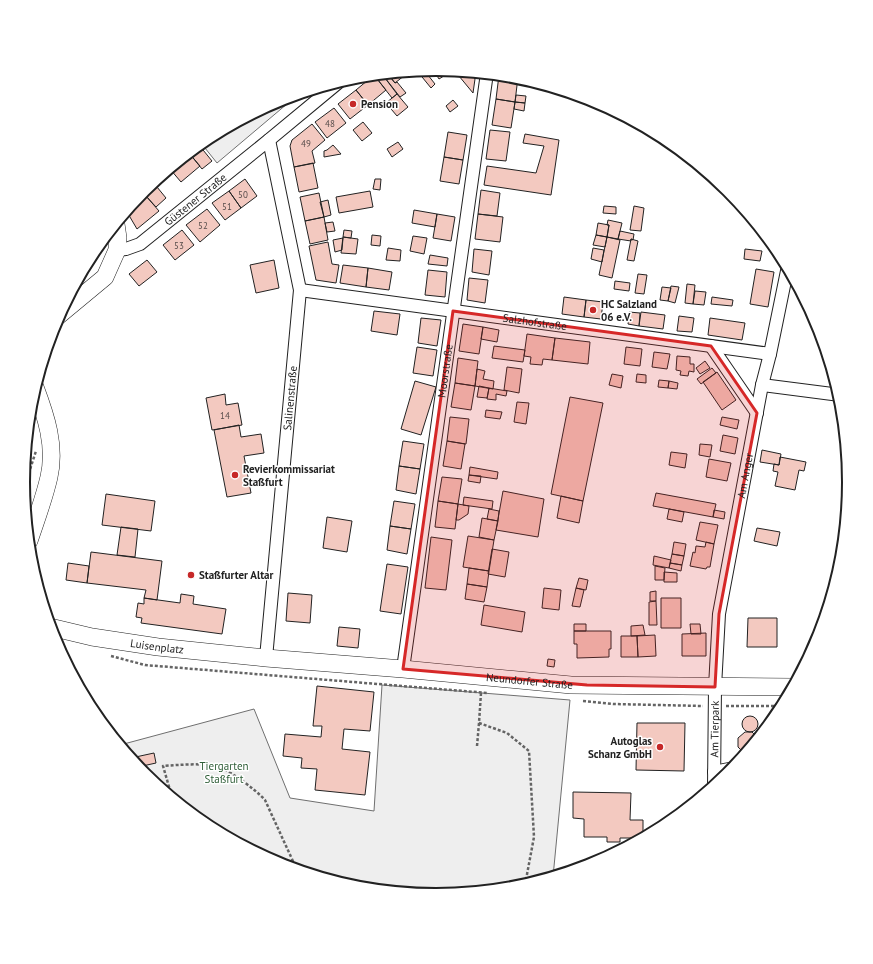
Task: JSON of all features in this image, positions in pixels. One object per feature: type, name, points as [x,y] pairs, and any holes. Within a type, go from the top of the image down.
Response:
[{"type":"main road","points":[[70,306],[106,277],[117,250],[117,231]]},
{"type":"main road","points":[[33,530],[49,476],[51,462],[51,441],[45,412],[39,398]]},
{"type":"main road","name":"Luisenplatz","points":[[58,629],[92,637],[158,647],[266,658]]},
{"type":"main road","name":"Neundorfer Straße","points":[[266,658],[571,685],[788,687]]},
{"type":"street","name":"Moorstraße","points":[[403,669],[486,79]]},
{"type":"street","name":"Güstener Straße","points":[[117,250],[126,249],[140,244],[329,90]]},
{"type":"street","name":"Salinenstraße","points":[[266,658],[300,290],[269,140]]},
{"type":"street","name":"Am Anger","points":[[715,687],[719,614],[762,385],[786,275]]},
{"type":"street","name":"Salzhofstraße","points":[[300,290],[770,354]]},
{"type":"street","points":[[711,346],[757,413]]},
{"type":"street","points":[[762,385],[833,394]]},
{"type":"street","name":"Am Tierpark","points":[[714,779],[715,687]]},
{"type":"street","name":"Am Tierpark","points":[[714,772],[723,770]]},
{"type":"path","points":[[31,467],[36,450]]},
{"type":"path","points":[[477,746],[481,693]]},
{"type":"path","points":[[479,723],[507,733],[529,751],[534,837],[526,879]]},
{"type":"path","points":[[170,789],[163,766],[196,764],[221,768],[256,791],[265,800],[294,863]]},
{"type":"highlighted area","points":[[453,311],[711,346],[757,413],[719,614],[715,687],[587,685],[403,669]]},
{"type":"green space","points":[[287,104],[217,163],[205,148],[233,130],[257,117]]},
{"type":"green space","name":"Tiergarten Staßfurt","points":[[382,685],[570,700],[554,871],[516,881],[463,888],[410,888],[357,881],[331,875],[281,858],[233,834],[189,804],[168,788],[126,743],[254,709],[290,798],[374,811]]},
{"type":"building","points":[[421,76],[429,76],[435,84],[431,88]]},
{"type":"building","points":[[437,76],[444,76],[439,79]]},
{"type":"building","points":[[459,76],[473,77],[475,79],[473,93]]},
{"type":"building","points":[[403,77],[395,83],[391,78]]},
{"type":"building","points":[[391,78],[395,83],[397,82],[406,93],[400,97],[386,79]]},
{"type":"building","points":[[386,79],[397,94],[392,98],[378,80]]},
{"type":"building","points":[[378,80],[386,90],[368,105],[356,90],[366,82]]},
{"type":"building","points":[[498,80],[517,83],[515,102],[496,99]]},
{"type":"building","name":"Pension","points":[[356,90],[368,105],[350,119],[338,104]]},
{"type":"building","points":[[397,94],[408,107],[397,116],[386,103]]},
{"type":"building","points":[[516,95],[526,96],[525,103],[515,102]]},
{"type":"building","points":[[496,99],[515,102],[511,128],[492,125]]},
{"type":"building","points":[[453,100],[458,106],[450,112],[446,106]]},
{"type":"building","points":[[515,102],[525,103],[524,111],[514,109]]},
{"type":"building","points":[[334,108],[346,123],[327,138],[315,122]]},
{"type":"building","points":[[363,122],[372,133],[362,141],[353,130]]},
{"type":"building","points":[[312,124],[325,140],[312,151],[315,163],[294,167],[290,146],[292,140]]},
{"type":"building","points":[[490,130],[510,132],[506,161],[486,159]]},
{"type":"building","points":[[448,132],[467,135],[463,160],[444,157]]},
{"type":"building","points":[[525,134],[559,140],[551,195],[484,185],[487,166],[536,173],[544,146],[523,143]]},
{"type":"building","points":[[398,142],[403,149],[392,157],[387,149]]},
{"type":"building","points":[[333,145],[341,154],[324,157],[324,151]]},
{"type":"building","points":[[203,150],[212,161],[202,169],[193,157]]},
{"type":"building","points":[[193,157],[200,166],[181,182],[173,172]]},
{"type":"building","points":[[444,157],[463,160],[459,184],[440,181]]},
{"type":"building","points":[[313,163],[318,188],[299,192],[294,167]]},
{"type":"building","points":[[245,179],[257,196],[241,208],[229,191]]},
{"type":"building","points":[[375,179],[381,179],[380,190],[373,189]]},
{"type":"building","points":[[157,187],[166,198],[156,207],[147,197]]},
{"type":"building","points":[[481,190],[500,193],[497,216],[478,214]]},
{"type":"building","points":[[229,191],[241,208],[225,220],[212,203]]},
{"type":"building","points":[[370,191],[373,207],[339,213],[336,197]]},
{"type":"building","points":[[319,193],[324,217],[305,221],[300,197]]},
{"type":"building","points":[[147,197],[159,211],[137,229],[129,216]]},
{"type":"building","points":[[328,200],[331,215],[324,217],[320,202]]},
{"type":"building","points":[[604,206],[616,207],[616,214],[603,213]]},
{"type":"building","points":[[634,206],[644,208],[641,231],[630,230]]},
{"type":"building","points":[[207,209],[220,225],[200,242],[186,225]]},
{"type":"building","points":[[414,210],[437,214],[435,227],[412,223]]},
{"type":"building","points":[[437,214],[455,217],[451,241],[433,238]]},
{"type":"building","points":[[478,214],[503,217],[500,242],[475,239]]},
{"type":"building","points":[[324,217],[328,240],[310,244],[305,221]]},
{"type":"building","points":[[608,220],[622,223],[618,239],[607,237],[609,225],[607,225]]},
{"type":"building","points":[[333,222],[335,231],[327,232],[325,223]]},
{"type":"building","points":[[598,223],[609,225],[607,237],[596,235]]},
{"type":"building","points":[[182,230],[194,245],[175,260],[163,245]]},
{"type":"building","points":[[344,230],[352,231],[351,238],[343,237]]},
{"type":"building","points":[[620,231],[634,234],[633,240],[618,239]]},
{"type":"building","points":[[372,235],[381,236],[380,246],[371,245]]},
{"type":"building","points":[[596,235],[607,237],[605,247],[593,245]]},
{"type":"building","points":[[413,236],[427,238],[424,254],[410,251]]},
{"type":"building","points":[[343,237],[358,239],[356,254],[341,253]]},
{"type":"building","points":[[607,237],[620,240],[612,278],[599,275]]},
{"type":"building","points":[[343,238],[342,250],[335,252],[333,240]]},
{"type":"building","points":[[631,239],[638,241],[634,261],[627,260]]},
{"type":"building","points":[[328,242],[332,264],[339,265],[336,283],[316,280],[309,246]]},
{"type":"building","points":[[388,248],[401,250],[400,261],[386,260]]},
{"type":"building","points":[[593,248],[604,250],[602,262],[591,259]]},
{"type":"building","points":[[474,249],[492,251],[489,275],[472,272]]},
{"type":"building","points":[[745,249],[762,251],[760,261],[744,259]]},
{"type":"building","points":[[430,255],[448,258],[447,266],[428,264]]},
{"type":"building","points":[[147,260],[157,272],[139,286],[129,274]]},
{"type":"building","points":[[274,260],[279,288],[256,293],[250,265]]},
{"type":"building","points":[[343,265],[368,268],[366,287],[340,283]]},
{"type":"building","points":[[368,268],[392,272],[389,290],[366,287]]},
{"type":"building","points":[[756,269],[774,272],[768,307],[750,304]]},
{"type":"building","points":[[428,270],[447,272],[445,297],[425,295]]},
{"type":"building","points":[[638,274],[647,275],[644,294],[635,293]]},
{"type":"building","points":[[469,278],[488,280],[485,303],[467,300]]},
{"type":"building","points":[[615,281],[630,283],[629,291],[614,289]]},
{"type":"building","points":[[687,284],[695,285],[693,304],[685,303]]},
{"type":"building","points":[[671,286],[679,287],[675,303],[668,301]]},
{"type":"building","points":[[662,287],[671,288],[668,301],[660,300]]},
{"type":"building","points":[[695,291],[706,292],[704,305],[693,304]]},
{"type":"building","points":[[564,297],[586,300],[584,317],[562,314]]},
{"type":"building","points":[[712,297],[733,300],[732,306],[711,304]]},
{"type":"building","points":[[586,300],[603,302],[601,319],[584,317]]},
{"type":"building","points":[[374,311],[400,314],[397,335],[371,331]]},
{"type":"building","points":[[629,312],[640,313],[639,326],[628,324]]},
{"type":"building","points":[[641,312],[665,315],[663,329],[639,326]]},
{"type":"building","points":[[679,316],[694,318],[692,332],[677,331]]},
{"type":"building","points":[[421,318],[441,320],[437,346],[418,343]]},
{"type":"building","points":[[710,318],[745,323],[742,340],[708,335]]},
{"type":"building","points":[[463,324],[483,327],[479,354],[459,351]]},
{"type":"building","points":[[483,327],[499,330],[497,342],[481,339]]},
{"type":"building","points":[[527,334],[555,338],[552,360],[543,359],[542,365],[530,364],[531,357],[524,356]]},
{"type":"building","points":[[555,338],[590,342],[588,364],[552,360]]},
{"type":"building","points":[[494,346],[525,350],[523,362],[492,358]]},
{"type":"building","points":[[417,347],[437,350],[433,376],[413,373]]},
{"type":"building","points":[[626,347],[642,349],[640,366],[624,364]]},
{"type":"building","points":[[654,352],[670,354],[667,369],[652,367]]},
{"type":"building","points":[[677,356],[690,357],[690,364],[694,364],[694,372],[689,371],[688,376],[680,375],[681,371],[676,370]]},
{"type":"building","points":[[458,358],[478,361],[475,386],[455,383]]},
{"type":"building","points":[[705,361],[710,368],[700,374],[696,368]]},
{"type":"building","points":[[507,367],[522,369],[519,393],[504,390]]},
{"type":"building","points":[[712,368],[716,373],[701,384],[697,379]]},
{"type":"building","points":[[477,369],[485,371],[483,379],[494,381],[493,389],[475,386]]},
{"type":"building","points":[[717,372],[736,400],[722,410],[703,382]]},
{"type":"building","points":[[612,374],[623,376],[621,388],[609,385]]},
{"type":"building","points":[[637,374],[646,375],[646,383],[636,382]]},
{"type":"building","points":[[659,380],[669,381],[668,388],[658,387]]},
{"type":"building","points":[[415,381],[436,387],[421,435],[401,429]]},
{"type":"building","points":[[669,381],[678,383],[677,389],[668,388]]},
{"type":"building","points":[[455,383],[475,386],[471,410],[451,407]]},
{"type":"building","points":[[479,386],[489,388],[487,398],[477,397]]},
{"type":"building","points":[[489,388],[507,391],[506,396],[496,394],[496,400],[487,399]]},
{"type":"building","points":[[225,394],[226,405],[238,403],[242,425],[212,430],[206,398]]},
{"type":"building","points":[[570,397],[603,403],[583,501],[551,494]]},
{"type":"building","points":[[517,402],[529,403],[526,424],[514,422]]},
{"type":"building","points":[[486,410],[502,412],[500,419],[485,417]]},
{"type":"building","points":[[450,417],[469,419],[466,444],[447,441]]},
{"type":"building","points":[[722,417],[739,420],[737,429],[720,425]]},
{"type":"building","name":"Revierkommissariat Staßfurt","points":[[239,425],[241,437],[261,434],[264,453],[244,456],[251,493],[227,497],[214,430]]},
{"type":"building","points":[[723,435],[738,438],[735,454],[720,451]]},
{"type":"building","points":[[403,441],[424,444],[420,469],[399,466]]},
{"type":"building","points":[[447,441],[465,444],[461,469],[443,466]]},
{"type":"building","points":[[700,444],[712,445],[710,457],[699,455]]},
{"type":"building","points":[[762,450],[781,454],[779,465],[760,462]]},
{"type":"building","points":[[671,452],[687,454],[685,468],[669,465]]},
{"type":"building","points":[[780,457],[806,462],[804,471],[799,470],[795,490],[775,486],[778,472],[773,471],[774,464],[779,465]]},
{"type":"building","points":[[709,459],[731,463],[727,481],[706,477]]},
{"type":"building","points":[[399,466],[420,469],[416,494],[396,490]]},
{"type":"building","points":[[470,467],[498,472],[497,479],[469,475]]},
{"type":"building","points":[[469,475],[481,476],[480,483],[468,481]]},
{"type":"building","points":[[442,477],[462,479],[458,504],[438,501]]},
{"type":"building","points":[[503,491],[544,499],[538,537],[496,530]]},
{"type":"building","points":[[656,493],[716,504],[713,517],[653,506]]},
{"type":"building","points":[[106,494],[155,501],[151,531],[102,525]]},
{"type":"building","points":[[561,496],[583,501],[579,523],[557,518]]},
{"type":"building","points":[[464,497],[493,501],[492,509],[463,505]]},
{"type":"building","points":[[394,501],[415,504],[411,529],[390,526]]},
{"type":"building","points":[[438,501],[458,504],[455,529],[435,527]]},
{"type":"building","points":[[458,504],[469,506],[468,514],[459,520],[456,520]]},
{"type":"building","points":[[489,509],[499,511],[498,521],[487,519]]},
{"type":"building","points":[[669,509],[684,512],[682,522],[667,519]]},
{"type":"building","points":[[714,510],[725,512],[724,519],[713,517]]},
{"type":"building","points":[[327,517],[352,521],[347,552],[323,548]]},
{"type":"building","points":[[482,518],[498,521],[494,540],[479,537]]},
{"type":"building","points":[[700,522],[718,525],[714,544],[696,540]]},
{"type":"building","points":[[390,526],[411,529],[407,554],[387,550]]},
{"type":"building","points":[[121,527],[138,529],[135,557],[117,555]]},
{"type":"building","points":[[757,528],[780,532],[777,546],[754,541]]},
{"type":"building","points":[[468,536],[494,540],[489,571],[463,567]]},
{"type":"building","points":[[431,537],[452,540],[446,590],[425,588]]},
{"type":"building","points":[[674,542],[686,544],[684,556],[672,554]]},
{"type":"building","points":[[706,542],[714,544],[710,567],[707,567],[706,569],[690,566],[696,546],[705,547]]},
{"type":"building","points":[[492,549],[509,552],[505,577],[488,574]]},
{"type":"building","points":[[91,552],[162,561],[157,600],[144,598],[146,590],[87,583]]},
{"type":"building","points":[[672,554],[684,556],[682,565],[670,563]]},
{"type":"building","points":[[654,556],[671,560],[669,568],[653,565]]},
{"type":"building","points":[[68,563],[89,566],[87,583],[66,580]]},
{"type":"building","points":[[670,563],[682,565],[681,571],[669,568]]},
{"type":"building","points":[[387,564],[408,567],[401,614],[380,611]]},
{"type":"building","points":[[655,566],[665,568],[664,580],[655,580]]},
{"type":"building","points":[[469,568],[489,571],[487,587],[467,584]]},
{"type":"building","points":[[664,572],[677,573],[677,582],[664,582]]},
{"type":"building","points":[[579,578],[588,580],[586,590],[576,588]]},
{"type":"building","points":[[467,584],[487,587],[484,602],[465,599]]},
{"type":"building","points":[[544,588],[561,590],[559,610],[542,608]]},
{"type":"building","points":[[576,588],[584,590],[580,607],[572,606]]},
{"type":"building","points":[[656,591],[656,601],[650,601],[650,592]]},
{"type":"building","points":[[288,593],[312,595],[310,623],[286,621]]},
{"type":"building","points":[[181,594],[194,596],[193,604],[226,609],[222,634],[141,623],[142,618],[136,617],[138,603],[144,604],[144,598],[180,603]]},
{"type":"building","points":[[661,598],[681,598],[681,628],[661,628]]},
{"type":"building","points":[[656,601],[657,625],[649,625],[649,602]]},
{"type":"building","points":[[484,605],[525,612],[522,632],[481,625]]},
{"type":"building","points":[[748,618],[777,618],[777,647],[747,647]]},
{"type":"building","points":[[574,624],[586,624],[586,631],[574,631]]},
{"type":"building","points":[[690,624],[700,624],[701,634],[691,634]]},
{"type":"building","points":[[643,625],[645,635],[631,636],[631,626]]},
{"type":"building","points":[[339,627],[360,629],[358,648],[337,646]]},
{"type":"building","points":[[574,631],[611,631],[611,649],[609,649],[609,657],[577,658],[577,644],[574,644]]},
{"type":"building","points":[[706,633],[706,656],[682,656],[682,634]]},
{"type":"building","points":[[655,635],[656,656],[638,657],[637,636]]},
{"type":"building","points":[[621,636],[637,636],[638,657],[621,657]]},
{"type":"building","points":[[548,659],[555,660],[554,667],[547,666]]},
{"type":"building","points":[[317,686],[374,692],[370,731],[344,729],[342,749],[370,752],[365,795],[315,790],[317,769],[301,768],[302,758],[283,756],[285,734],[321,737],[322,726],[313,726]]},
{"type":"building","points":[[747,716],[753,716],[758,721],[756,730],[753,732],[747,732],[742,727],[742,721]]},
{"type":"building","name":"Autoglas Schanz GmbH","points":[[637,723],[685,723],[684,771],[636,770]]},
{"type":"building","points":[[745,732],[752,732],[755,735],[742,751],[738,747],[738,738]]},
{"type":"building","points":[[154,753],[156,763],[146,765],[137,757]]},
{"type":"building","points":[[573,792],[631,793],[630,820],[643,820],[643,832],[633,838],[620,838],[620,842],[607,842],[607,837],[584,837],[584,819],[573,818]]},
{"type":"place","name":"Pension","points":[[353,104]]},
{"type":"place","name":"HC Salzland 06 e.V.","points":[[593,310]]},
{"type":"place","name":"Revierkommissariat Staßfurt","points":[[235,475]]},
{"type":"place","name":"Staßfurter Altar","points":[[191,575]]},
{"type":"place","name":"Autoglas Schanz GmbH","points":[[660,747]]}]
